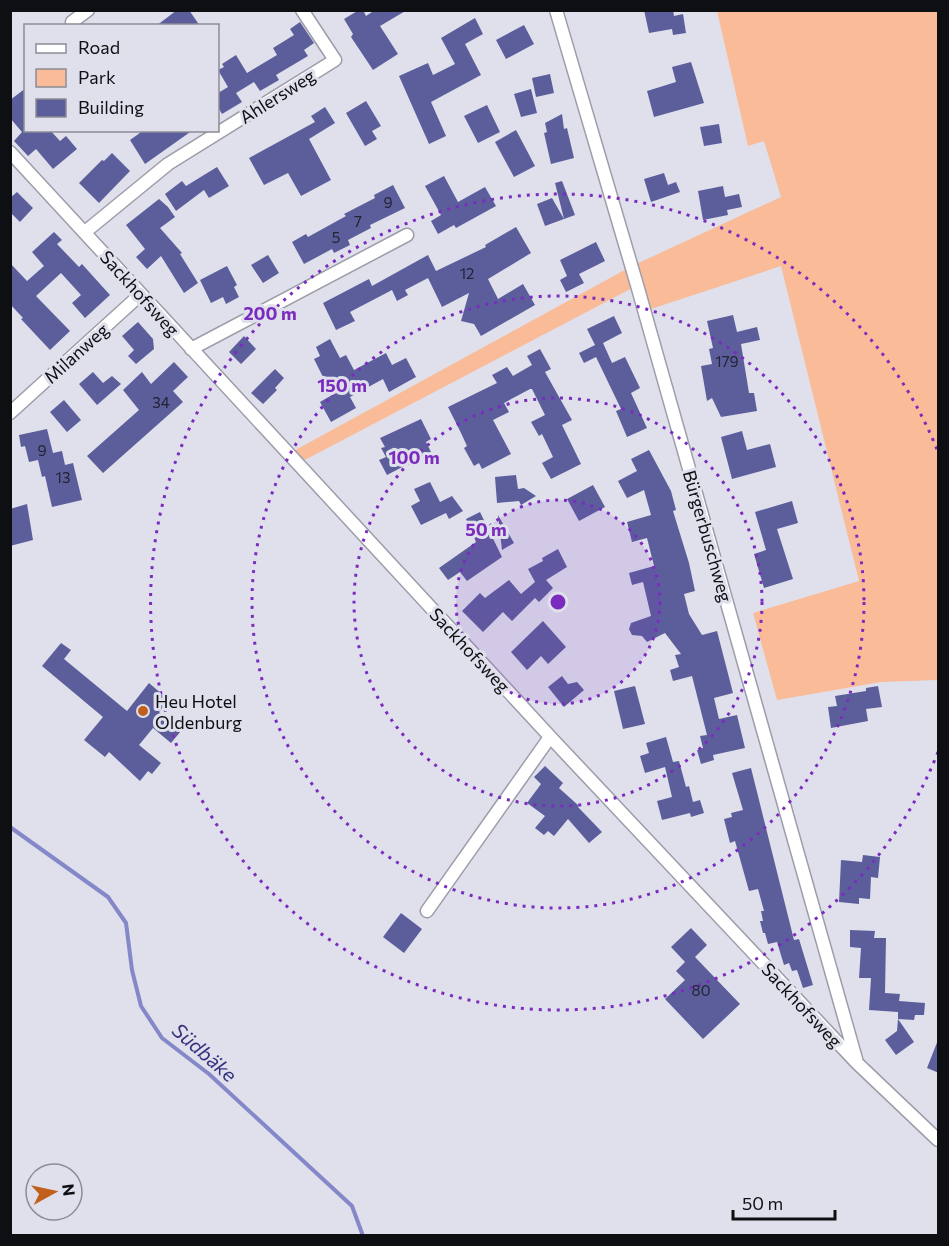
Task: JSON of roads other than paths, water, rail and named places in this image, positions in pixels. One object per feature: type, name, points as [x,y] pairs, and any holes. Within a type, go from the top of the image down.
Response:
[{"type":"street","points":[[72,22],[88,10]]},
{"type":"street","name":"Ahlersweg","points":[[85,232],[168,164],[334,60],[302,10]]},
{"type":"street","name":"Bürgerbuschweg","points":[[556,10],[640,294],[857,1063]]},
{"type":"street","name":"Sackhofsweg","points":[[10,152],[550,736],[857,1063],[939,1140]]},
{"type":"street","points":[[191,349],[407,235]]},
{"type":"street","name":"Milanweg","points":[[10,413],[141,294]]},
{"type":"street","points":[[427,911],[550,736]]},
{"type":"waterway","name":"Südbäke","points":[[10,827],[108,897],[126,923],[132,970],[141,1006],[162,1038],[209,1074],[352,1206],[363,1236]]},
{"type":"place","name":"Heu Hotel Oldenburg","points":[[143,711]]}]
